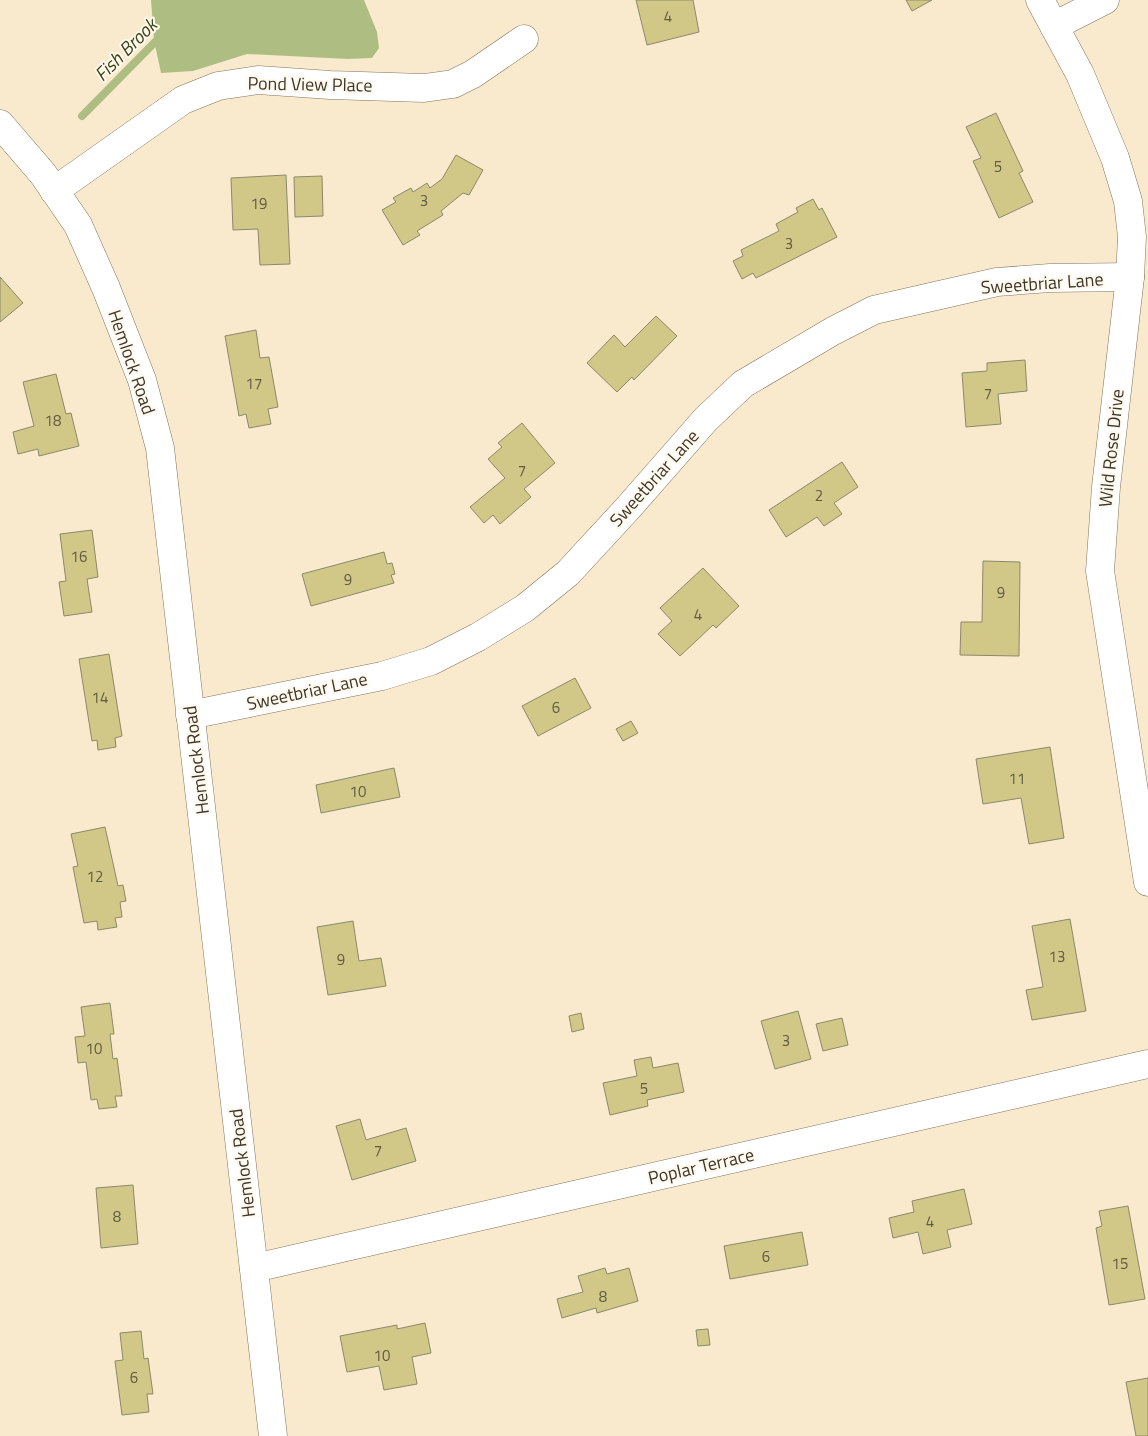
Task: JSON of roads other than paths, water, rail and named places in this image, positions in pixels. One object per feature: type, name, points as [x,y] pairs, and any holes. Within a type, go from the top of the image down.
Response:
[{"type":"street","name":"Wild Rose Drive","points":[[1040,0],[1080,74],[1114,158],[1128,200],[1132,237],[1130,277],[1106,487],[1100,571],[1148,882]]},
{"type":"street","points":[[1054,26],[1104,0]]},
{"type":"street","name":"Pond View Place","points":[[54,191],[183,100],[218,86],[258,80],[330,85],[424,88],[453,84],[473,74],[524,40]]},
{"type":"street","name":"Hemlock Road","points":[[0,124],[43,174],[78,225],[106,288],[145,390],[160,448],[273,1436]]},
{"type":"street","name":"Sweetbriar Lane","points":[[190,715],[382,676],[431,661],[478,636],[525,608],[568,573],[706,419],[743,384],[833,330],[874,310],[997,282],[1050,278],[1130,277]]},
{"type":"street","name":"Poplar Terrace","points":[[254,1268],[1148,1064]]},
{"type":"waterway","name":"Fish Brook","points":[[82,116],[161,36]]}]
